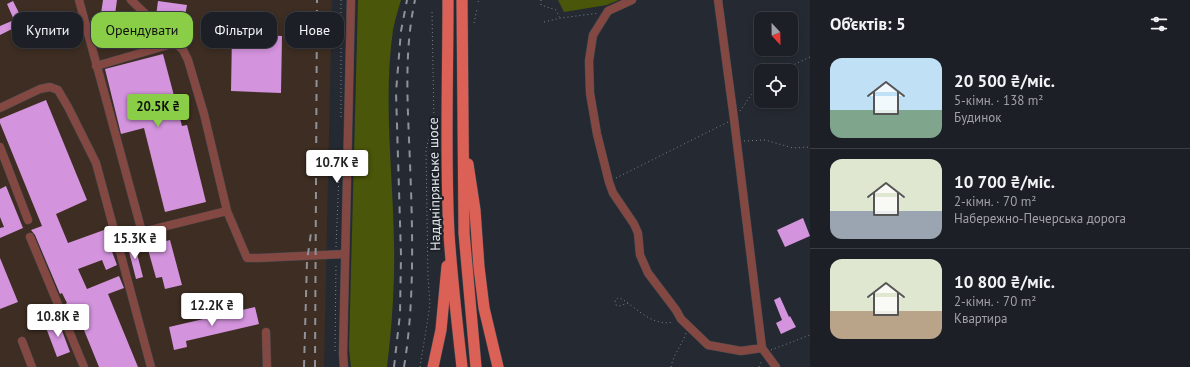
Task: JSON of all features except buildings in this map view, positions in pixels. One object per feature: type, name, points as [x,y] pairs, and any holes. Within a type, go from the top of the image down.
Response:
[{"type":"main road","name":"Наддніпрянське шосе","points":[[448,0],[449,233],[462,367]]},
{"type":"main road","name":"Наддніпрянське шосе","points":[[462,0],[464,233],[476,367]]},
{"type":"main road","points":[[463,140],[471,178],[484,308],[498,367]]},
{"type":"main road","points":[[434,365],[441,330],[449,233]]},
{"type":"street","points":[[79,0],[142,232],[227,211]]},
{"type":"street","points":[[130,0],[143,12]]},
{"type":"street","points":[[344,367],[340,254],[350,0]]},
{"type":"street","points":[[632,0],[608,12],[593,35],[589,61],[590,93],[597,134],[613,193],[634,224],[638,233],[640,255],[648,273],[688,327],[708,345],[741,351],[763,350]]},
{"type":"street","points":[[718,0],[763,350],[776,367]]},
{"type":"street","points":[[96,66],[158,48]]},
{"type":"street","points":[[181,48],[188,60],[204,114],[227,211],[248,258],[340,254]]},
{"type":"street","points":[[0,108],[40,89],[50,87],[58,90],[68,107],[96,163],[151,367]]},
{"type":"street","points":[[0,147],[28,220]]},
{"type":"street","points":[[30,237],[84,367]]},
{"type":"street","points":[[266,332],[267,367]]},
{"type":"street","points":[[22,341],[32,367]]},
{"type":"path","points":[[340,122],[342,0]]},
{"type":"path","points":[[541,0],[541,4],[556,10],[560,18]]},
{"type":"path","points":[[474,22],[477,9]]},
{"type":"path","points":[[420,367],[430,305],[428,277],[426,151],[427,144],[433,132],[434,124],[432,10]]},
{"type":"path","points":[[544,22],[560,18],[608,12]]},
{"type":"path","points":[[795,64],[810,57]]},
{"type":"path","points":[[609,182],[734,119],[754,92]]},
{"type":"path","points":[[737,140],[765,140],[794,148],[810,147]]},
{"type":"path","points":[[335,350],[340,254],[340,169]]},
{"type":"path","points":[[628,303],[619,306],[616,305],[615,300],[618,298],[623,299],[653,320],[668,323],[681,319]]},
{"type":"path","points":[[670,367],[684,340],[688,327]]},
{"type":"path","points":[[763,350],[810,335]]},
{"type":"shaded area","points":[[0,0],[332,0],[332,12],[285,12],[285,48],[331,48],[324,367],[0,367]]},
{"type":"green space","points":[[358,0],[401,0],[393,30],[390,56],[389,136],[394,273],[393,305],[387,367],[351,367],[349,349]]},
{"type":"green space","points":[[558,0],[619,0],[607,5],[564,12]]},
{"type":"railway","points":[[315,367],[317,0]]},
{"type":"railway","points":[[394,367],[400,314],[401,255],[396,92],[401,31],[407,0]]},
{"type":"railway","points":[[404,367],[408,340],[412,282],[408,52],[415,0]]},
{"type":"railway","points":[[304,367],[307,261],[311,233]]}]
